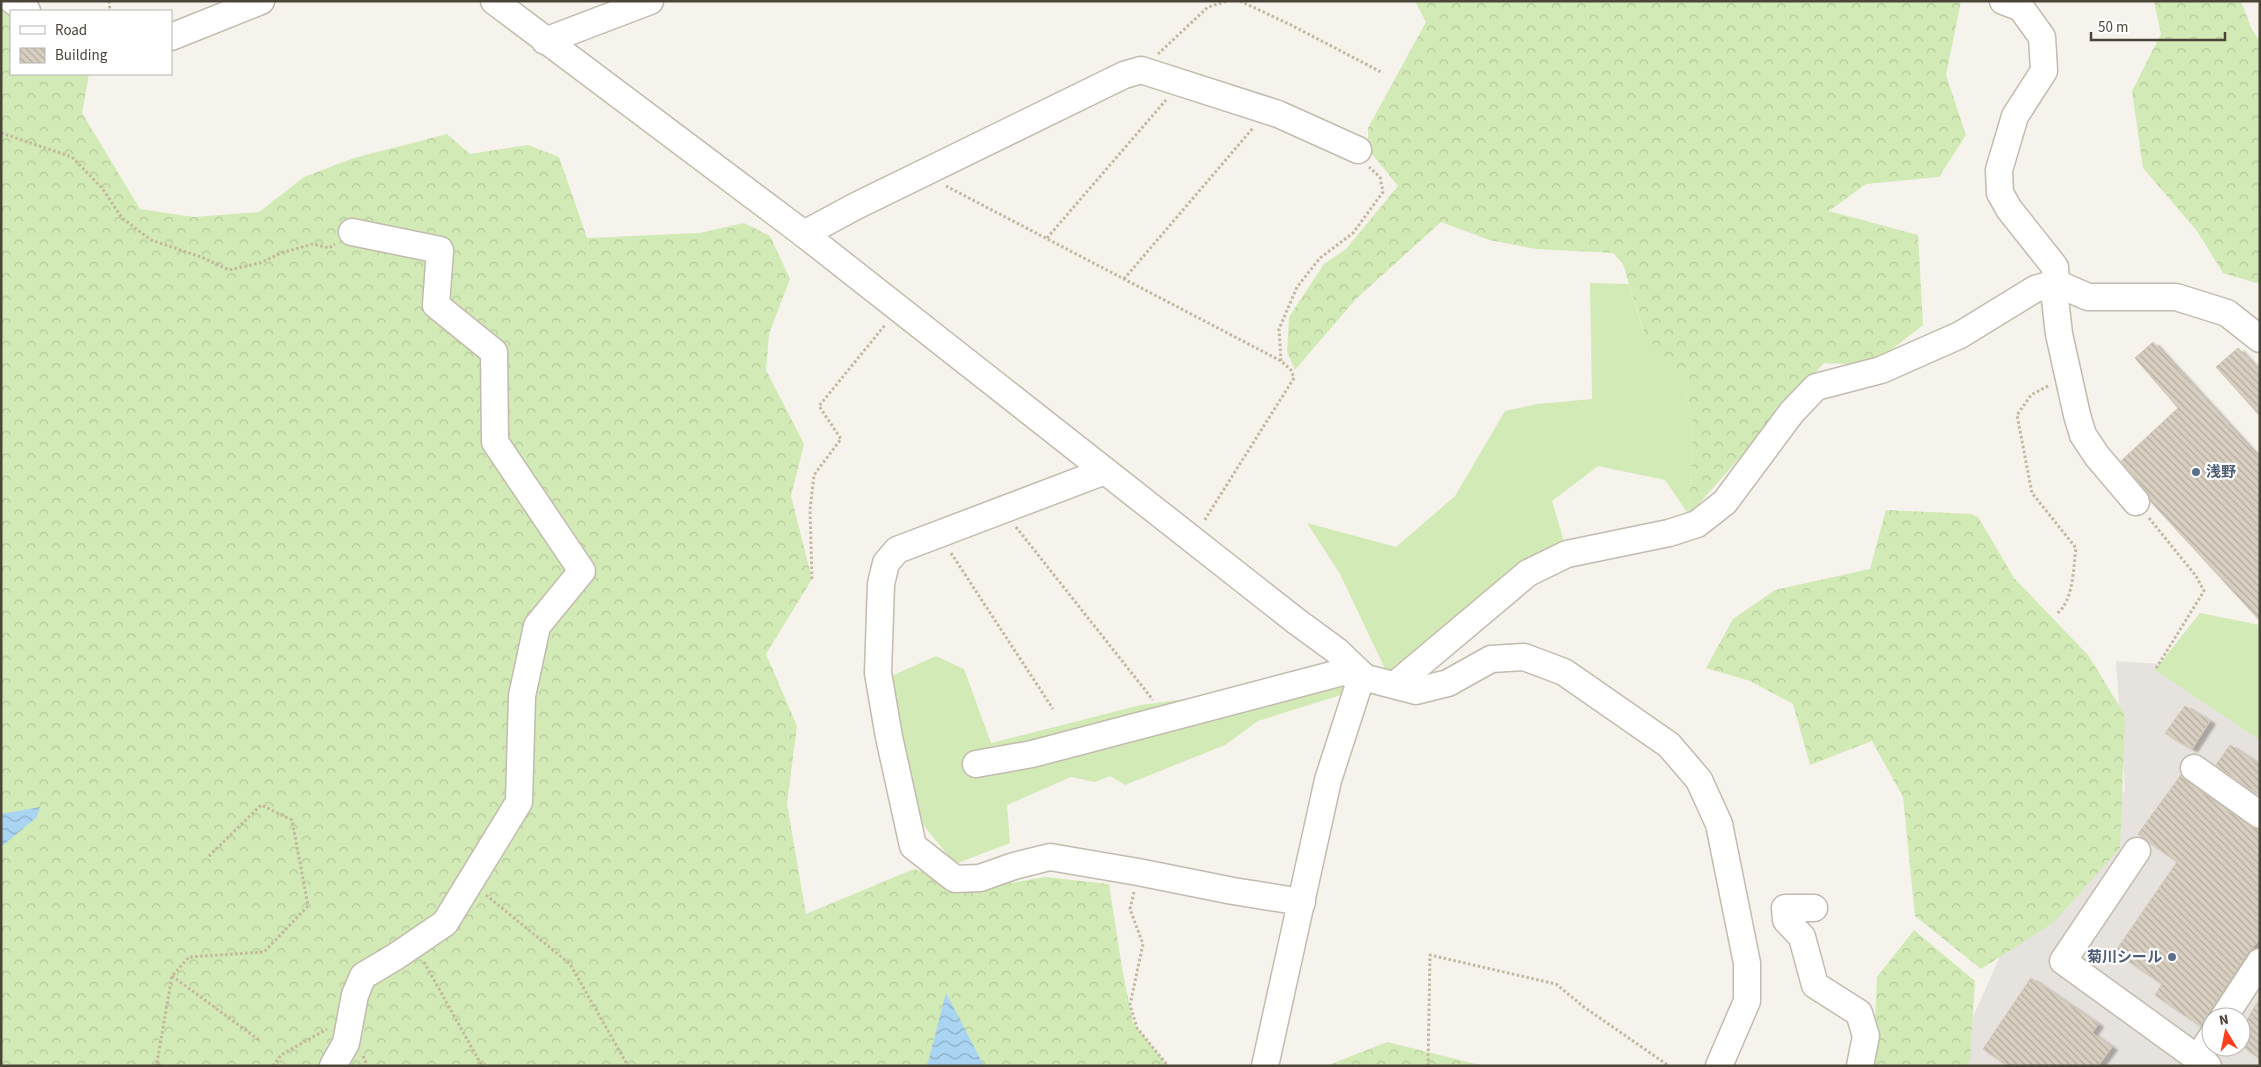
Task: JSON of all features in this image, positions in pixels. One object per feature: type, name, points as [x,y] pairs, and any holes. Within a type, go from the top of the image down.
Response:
[{"type":"street","points":[[13,1],[26,10]]},
{"type":"street","points":[[172,37],[261,1]]},
{"type":"street","points":[[494,1],[804,234],[1296,621],[1337,650],[1362,675]]},
{"type":"street","points":[[545,41],[650,1]]},
{"type":"street","points":[[2003,1],[2021,8],[2042,37],[2044,71],[2016,116],[1999,170],[2000,193],[2009,210],[2055,267],[2056,283],[2054,298],[2059,334],[2083,435],[2097,456],[2136,502]]},
{"type":"street","points":[[804,234],[921,174],[1124,75],[1141,70],[1268,110],[1358,150]]},
{"type":"street","points":[[333,1066],[346,1043],[355,995],[362,976],[445,923],[518,802],[522,696],[537,626],[582,571],[496,442],[494,352],[436,305],[440,250],[352,232]]},
{"type":"street","points":[[1396,684],[1528,573],[1567,554],[1669,533],[1697,524],[1725,502],[1792,412],[1816,388],[1881,370],[1960,335],[2035,289],[2056,283],[2088,297],[2176,297],[2227,314],[2260,339]]},
{"type":"street","points":[[1105,470],[1003,511],[897,550],[886,563],[881,584],[878,673],[889,737],[914,846],[955,878],[980,878],[1014,866],[1050,857],[1302,902]]},
{"type":"street","points":[[976,764],[1032,754],[1343,672],[1362,675],[1416,691],[1448,683],[1491,659],[1524,657],[1564,672],[1668,745],[1699,780],[1719,824],[1747,963],[1747,1001],[1719,1066]]},
{"type":"street","points":[[1265,1066],[1328,780],[1362,675]]},
{"type":"street","points":[[2194,768],[2260,815]]},
{"type":"street","points":[[2138,851],[2063,961],[2201,1051]]},
{"type":"street","points":[[1814,908],[1785,908],[1786,920],[1802,937],[1815,985],[1859,1013],[1866,1036],[1860,1066]]},
{"type":"street","points":[[2231,1007],[2260,962]]},
{"type":"path","points":[[1141,70],[1208,6],[1227,1]]},
{"type":"path","points":[[1240,1],[1383,73]]},
{"type":"path","points":[[1047,238],[1181,82]]},
{"type":"path","points":[[1124,279],[1268,110]]},
{"type":"path","points":[[1,133],[72,157],[102,188],[122,218],[151,240],[202,257],[229,270],[260,263],[281,253],[313,244],[329,248],[352,232]]},
{"type":"path","points":[[1281,361],[1279,329],[1298,286],[1320,258],[1353,233],[1382,192],[1380,177],[1362,160],[1358,150]]},
{"type":"path","points":[[921,174],[1281,361],[1291,370],[1294,378],[1192,539]]},
{"type":"path","points":[[812,579],[810,510],[814,475],[842,439],[819,406],[898,309]]},
{"type":"path","points":[[2056,614],[2064,609],[2068,599],[2076,548],[2032,493],[2017,415],[2030,396],[2068,375]]},
{"type":"path","points":[[2136,502],[2196,576],[2204,591],[2155,670]]},
{"type":"path","points":[[1003,511],[1167,717]]},
{"type":"path","points":[[939,533],[1054,709]]},
{"type":"path","points":[[161,1066],[157,1065],[172,976],[189,957],[264,952],[308,906],[292,820],[261,805],[208,857]]},
{"type":"path","points":[[1138,872],[1130,909],[1143,944],[1130,1005],[1137,1028],[1168,1066]]},
{"type":"path","points":[[470,882],[570,964],[628,1066]]},
{"type":"path","points":[[414,944],[482,1066]]},
{"type":"path","points":[[1428,1066],[1430,955],[1556,984],[1584,1007],[1669,1066]]},
{"type":"path","points":[[172,976],[259,1040]]},
{"type":"path","points":[[273,1066],[281,1055],[351,1016]]},
{"type":"shaded area","points":[[2116,661],[2260,671],[2260,1066],[1951,1066],[2010,934],[2125,790]]},
{"type":"green space","points":[[1415,1],[1961,1],[1946,75],[1966,135],[1939,177],[1866,184],[1829,211],[1918,235],[1923,325],[1872,365],[1824,363],[1689,515],[1693,424],[1683,378],[1645,336],[1623,264],[1613,253],[1536,249],[1489,240],[1441,222],[1355,300],[1295,370],[1287,352],[1289,317],[1324,264],[1346,249],[1398,186],[1368,149],[1368,128],[1426,22]]},
{"type":"green space","points":[[2154,1],[2241,1],[2252,30],[2260,41],[2260,284],[2223,273],[2197,231],[2143,168],[2132,91],[2161,34]]},
{"type":"green space","points":[[12,6],[12,10],[10,10],[10,75],[89,75],[82,113],[140,209],[193,217],[259,212],[304,177],[354,158],[447,134],[470,154],[528,145],[559,157],[587,238],[700,233],[744,223],[770,236],[790,279],[769,334],[766,370],[804,444],[791,496],[812,579],[766,654],[797,726],[787,804],[806,914],[914,869],[971,890],[1045,877],[1109,884],[1133,1023],[1168,1066],[1,1066],[1,9]]},
{"type":"green space","points":[[1590,283],[1629,284],[1643,331],[1683,378],[1693,424],[1689,515],[1665,480],[1598,466],[1552,501],[1566,548],[1537,554],[1450,632],[1387,673],[1340,574],[1307,523],[1396,547],[1455,496],[1505,411],[1537,404],[1592,399]]},
{"type":"green space","points":[[1886,510],[1971,514],[1978,517],[2014,578],[2088,655],[2125,715],[2120,848],[2054,922],[1981,969],[1915,916],[1903,797],[1872,741],[1810,765],[1793,704],[1750,681],[1706,668],[1733,619],[1775,590],[1870,569]]},
{"type":"green space","points":[[2200,613],[2260,625],[2260,740],[2155,670]]},
{"type":"green space","points":[[936,656],[964,669],[991,743],[1141,705],[1334,679],[1347,693],[1258,721],[1225,745],[1125,785],[1110,776],[1095,782],[1071,777],[1007,805],[1010,843],[955,864],[921,822],[887,678]]},
{"type":"green space","points":[[1914,930],[1975,981],[1970,1059],[1967,1066],[1873,1066],[1877,977]]},
{"type":"green space","points":[[1387,1042],[1484,1066],[1326,1066]]},
{"type":"water","points":[[40,807],[37,817],[1,847],[1,814]]},
{"type":"water","points":[[946,993],[984,1066],[927,1066]]},
{"type":"building","points":[[2153,342],[2260,459],[2260,621],[2151,502],[2147,492],[2121,461],[2178,408],[2135,358]]},
{"type":"building","points":[[2238,348],[2260,372],[2260,416],[2216,367]]},
{"type":"building","points":[[2185,706],[2210,721],[2192,749],[2165,733]]},
{"type":"building","points":[[2230,745],[2260,765],[2260,794],[2251,790],[2216,765]]},
{"type":"building","points":[[2181,775],[2185,780],[2251,827],[2260,830],[2260,939],[2247,954],[2212,1007],[2201,1007],[2200,1026],[2155,995],[2162,984],[2115,952],[2177,862],[2138,834]]},
{"type":"building","points":[[2031,978],[2098,1024],[2092,1033],[2112,1047],[2098,1066],[2008,1066],[1983,1049]]},
{"type":"building","points":[[2260,998],[2260,1059],[2251,1052],[2251,1013]]},
{"type":"place","name":"浅野","points":[[2196,472]]},
{"type":"place","name":"菊川シール","points":[[2172,957]]}]
